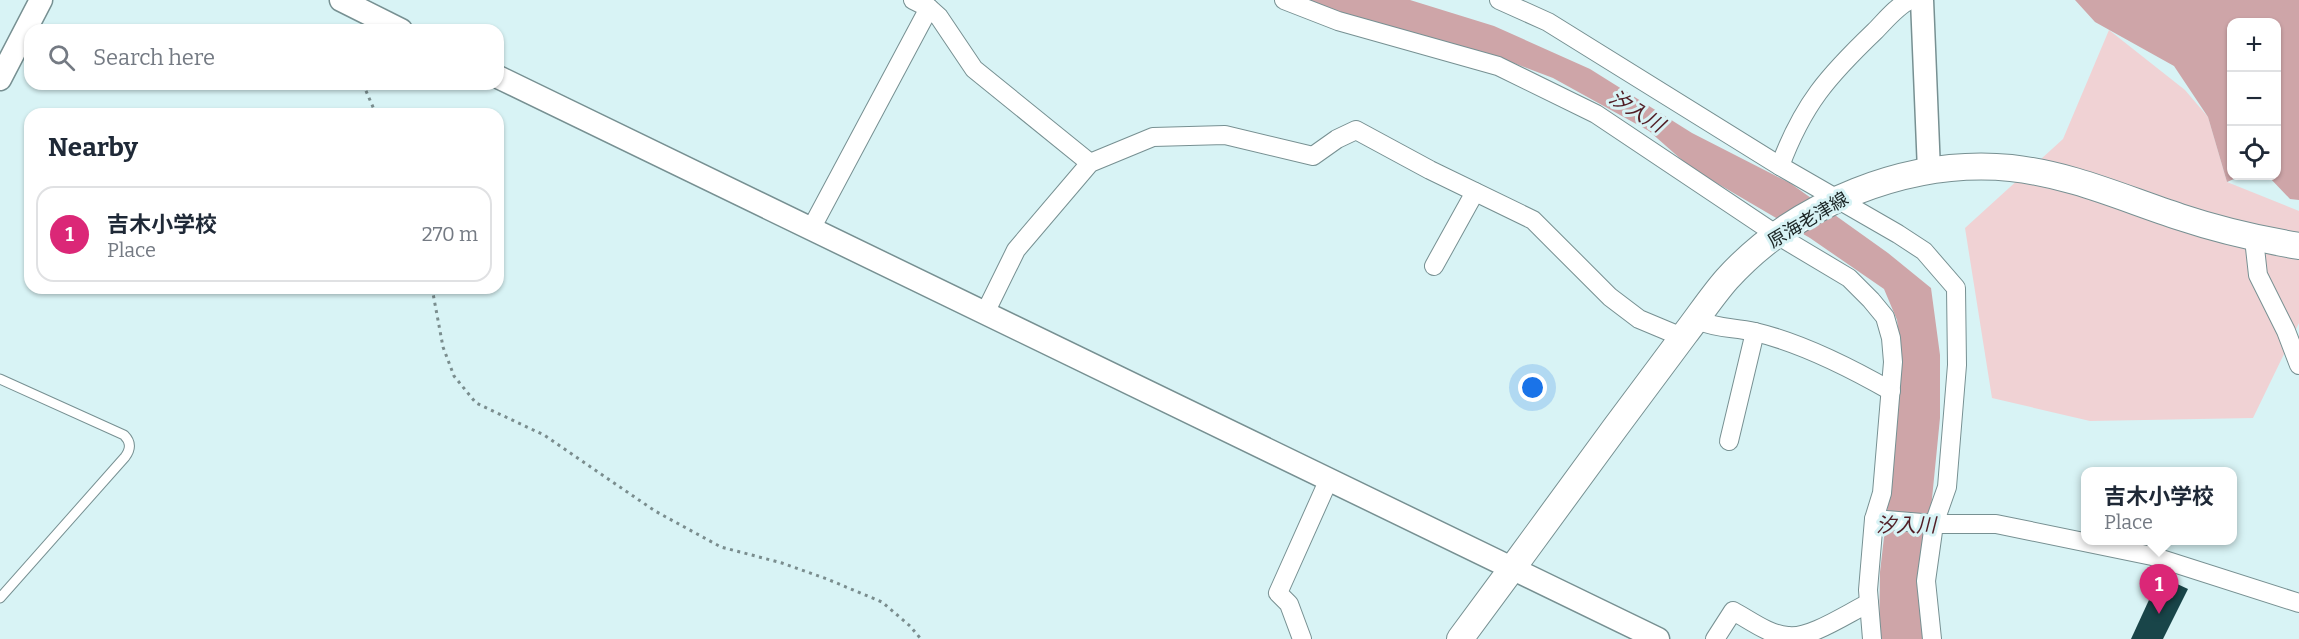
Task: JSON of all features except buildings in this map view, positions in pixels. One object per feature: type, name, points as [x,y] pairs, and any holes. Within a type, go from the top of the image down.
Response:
[{"type":"main road","name":"原海老津線","points":[[1460,639],[1728,278],[1780,233],[1838,198],[1867,187],[1929,171],[1973,167],[2002,168],[2084,182],[2181,218],[2254,239],[2299,246]]},
{"type":"street","points":[[29,24],[41,0]]},
{"type":"street","points":[[341,0],[390,24]]},
{"type":"street","points":[[1284,0],[1338,21],[1498,66],[1596,114],[1849,278],[1872,300],[1885,317],[1891,338],[1892,391],[1882,493],[1874,519],[1869,603],[1872,639]]},
{"type":"street","points":[[1499,0],[1548,22],[1780,166],[1838,198],[1924,251],[1956,288],[1957,365],[1947,487],[1932,524],[1926,580],[1932,639]]},
{"type":"street","points":[[1780,166],[1799,119],[1816,93],[1838,66],[1910,0]]},
{"type":"street","points":[[1922,0],[1929,171]]},
{"type":"street","points":[[811,229],[921,4],[939,17],[974,69],[1090,163]]},
{"type":"street","points":[[0,79],[24,33]]},
{"type":"street","points":[[504,80],[1658,639]]},
{"type":"street","points":[[986,313],[1016,250],[1090,163],[1153,137],[1225,135],[1313,156],[1337,139],[1356,130],[1430,170],[1533,220],[1610,297],[1639,319],[1689,328],[1715,327],[1755,332],[1855,370],[1892,391]]},
{"type":"street","points":[[1434,266],[1475,192]]},
{"type":"street","points":[[2254,239],[2258,275],[2286,332],[2299,365]]},
{"type":"street","points":[[1729,441],[1755,332]]},
{"type":"street","points":[[1302,639],[1289,604],[1278,593],[1329,479]]},
{"type":"street","points":[[1874,519],[1932,524],[1996,524],[2081,541]]},
{"type":"street","points":[[2098,545],[2152,556],[2299,603]]},
{"type":"street","points":[[1715,639],[1733,611],[1774,633],[1804,636],[1869,603]]},
{"type":"lane","points":[[0,380],[124,435],[130,444],[125,457],[0,598]]},
{"type":"path","points":[[366,90],[373,108]]},
{"type":"path","points":[[433,294],[443,347],[454,376],[476,403],[544,435],[655,511],[721,547],[782,563],[882,602],[910,626],[921,639]]},
{"type":"shaded area","points":[[2109,30],[2185,90],[2208,117],[2227,182],[2299,211],[2299,323],[2253,418],[2090,421],[1992,398],[1965,228],[2063,139]]},
{"type":"water","name":"汐入川","points":[[1301,0],[1410,0],[1494,26],[1590,69],[1692,133],[1790,183],[1888,253],[1931,288],[1940,355],[1940,418],[1929,529],[1926,639],[1879,639],[1880,572],[1902,362],[1897,320],[1884,289],[1810,238],[1691,168],[1649,131],[1553,78],[1487,53],[1355,20]]},
{"type":"water","points":[[2075,0],[2299,0],[2299,200],[2290,199],[2272,180],[2281,180],[2281,18],[2227,18],[2227,180],[2232,180],[2227,182],[2208,117],[2174,66],[2095,22]]},
{"type":"place","name":"吉木小学校","points":[[2159,614]]}]
